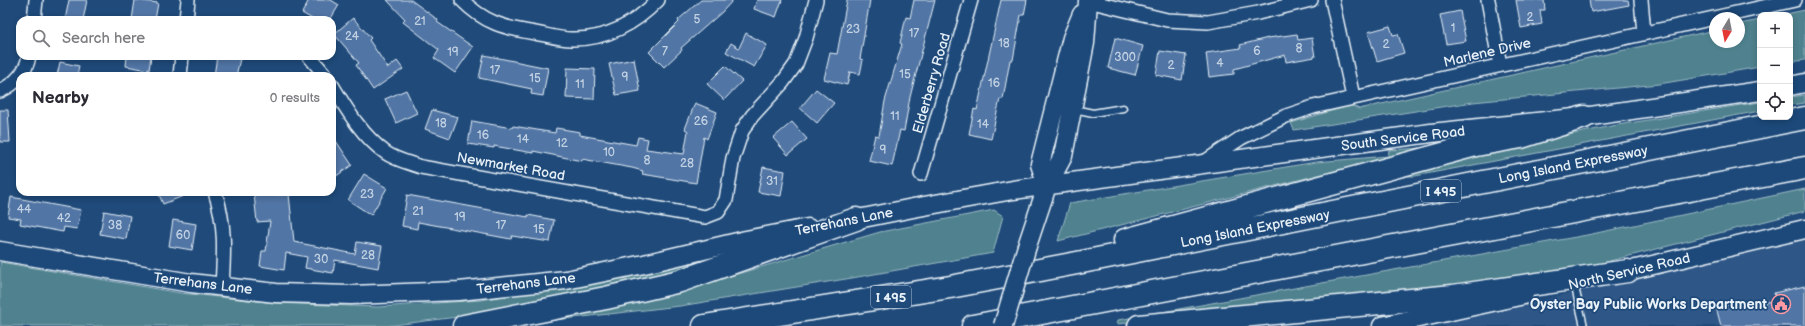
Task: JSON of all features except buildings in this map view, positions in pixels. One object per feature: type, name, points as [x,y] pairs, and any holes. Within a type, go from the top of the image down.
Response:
[{"type":"highway","points":[[1077,263],[1123,240],[1476,145],[1521,137],[1584,117]]},
{"type":"highway","name":"Long Island Expressway","points":[[704,326],[942,288],[1077,263],[1805,118]]},
{"type":"highway","points":[[972,326],[1805,168]]},
{"type":"highway","points":[[464,326],[606,298],[680,281],[856,219]]},
{"type":"highway","points":[[1139,326],[1453,296],[1628,271]]},
{"type":"main road","points":[[1003,326],[1047,186],[1064,156],[1074,109],[1085,42],[1088,0]]},
{"type":"main road","points":[[1047,186],[1040,164],[1072,38],[1088,0]]},
{"type":"main road","points":[[1793,85],[1805,83]]},
{"type":"main road","name":"South Service Road","points":[[1047,186],[1431,133],[1584,117],[1757,91]]},
{"type":"main road","name":"Terrehans Lane","points":[[0,251],[191,283],[276,293],[351,295],[467,291],[573,278],[644,264],[746,240],[921,206],[1013,190],[1047,186]]},
{"type":"main road","name":"North Service Road","points":[[1382,326],[1628,271],[1805,229]]},
{"type":"street","points":[[34,16],[36,0]]},
{"type":"street","points":[[186,16],[188,0]]},
{"type":"street","points":[[462,0],[485,19],[507,28],[571,39],[591,38],[614,32],[636,20],[658,0]]},
{"type":"street","name":"Newmarket Road","points":[[336,92],[366,135],[387,153],[421,167],[705,217],[718,212],[726,200],[733,158],[742,131],[752,116],[783,82],[796,64],[806,38],[816,0]]},
{"type":"street","name":"Elderberry Road","points":[[921,174],[971,0]]},
{"type":"street","points":[[1088,0],[1167,20],[1208,22],[1258,14],[1311,0]]},
{"type":"street","points":[[1332,0],[1354,97]]},
{"type":"street","points":[[1488,0],[1500,65]]},
{"type":"street","points":[[1641,0],[1644,33]]},
{"type":"street","name":"Marlene Drive","points":[[1198,166],[1241,138],[1286,116],[1313,107],[1794,0]]},
{"type":"street","points":[[23,72],[28,60]]},
{"type":"street","points":[[180,72],[182,60]]},
{"type":"street","points":[[312,60],[323,72]]},
{"type":"street","points":[[0,91],[11,86],[16,81]]},
{"type":"street","points":[[216,196],[221,209],[224,234],[222,286]]},
{"type":"lane","points":[[1074,109],[1093,113],[1123,108]]},
{"type":"lane","points":[[1574,283],[1584,326]]},
{"type":"shaded area","points":[[1805,236],[1805,326],[1437,326],[1623,280]]},
{"type":"green space","points":[[1805,10],[1805,60],[1793,62],[1793,48],[1793,12]]},
{"type":"green space","points":[[1757,21],[1757,68],[1659,84],[1473,102],[1294,130],[1291,123],[1351,105],[1359,109],[1709,31],[1709,48],[1745,48],[1745,23]]},
{"type":"green space","points":[[1805,95],[1805,103],[1793,105],[1793,97]]},
{"type":"green space","points":[[1757,102],[1757,112],[1415,176],[1403,176],[1413,171],[1501,149],[1617,125]]},
{"type":"green space","points":[[1439,147],[1326,173],[1058,241],[1070,203],[1316,162],[1388,156],[1389,150]]},
{"type":"green space","points":[[1805,189],[1805,211],[1598,264],[1477,287],[1117,324],[1118,320],[1587,235]]},
{"type":"green space","points":[[994,210],[1003,216],[993,253],[680,306],[529,323],[676,292],[880,232]]},
{"type":"green space","points":[[700,261],[701,267],[481,314],[386,326],[0,326],[0,262],[180,293],[276,303],[378,307],[481,300]]},
{"type":"place","name":"Oyster Bay Public Works Department","points":[[1781,304]]}]
